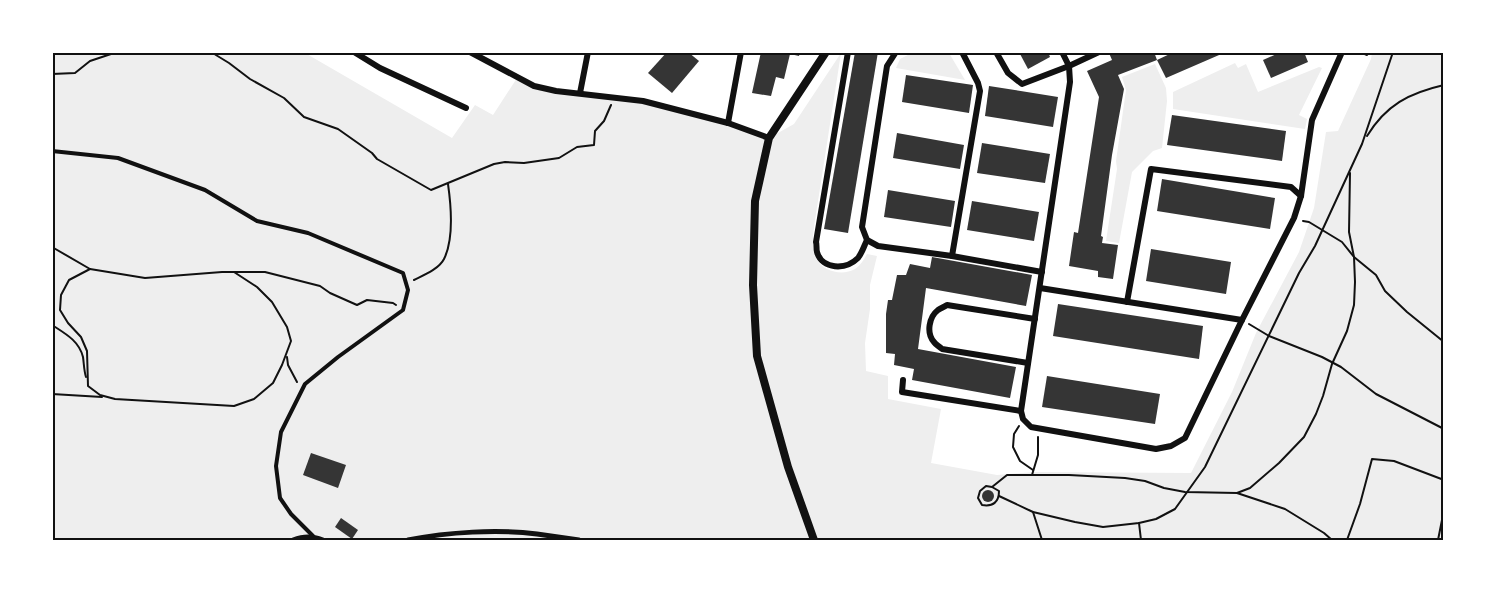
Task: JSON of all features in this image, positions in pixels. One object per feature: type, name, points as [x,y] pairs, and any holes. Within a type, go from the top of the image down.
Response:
[{"type":"street","points":[[354,52],[380,68],[466,108]]},
{"type":"street","points":[[470,52],[534,86],[556,91],[643,101],[728,123],[769,138]]},
{"type":"street","points":[[580,93],[588,52]]},
{"type":"street","points":[[728,123],[741,52]]},
{"type":"street","points":[[814,540],[788,467],[757,356],[753,285],[755,201],[769,138],[826,52]]},
{"type":"street","points":[[848,52],[816,242],[818,254],[825,263],[838,268],[850,264],[859,257],[867,240]]},
{"type":"street","points":[[896,52],[888,66],[862,227],[867,240],[878,246],[1042,272]]},
{"type":"street","points":[[952,256],[980,91],[978,82],[962,52]]},
{"type":"street","points":[[996,52],[1008,73],[1022,84],[1099,52]]},
{"type":"street","points":[[1062,52],[1069,66],[1070,82],[1021,411],[1023,419],[1031,427],[1156,449],[1171,446],[1185,438],[1294,218],[1301,196],[1312,120],[1342,52]]},
{"type":"street","points":[[1127,302],[1151,168],[1291,187],[1301,196]]},
{"type":"street","points":[[1040,288],[1242,320]]},
{"type":"street","points":[[1028,363],[942,349],[930,336],[929,325],[931,318],[938,310],[947,305],[1035,319]]},
{"type":"street","points":[[903,380],[902,392],[1021,411]]},
{"type":"street","points":[[408,540],[437,534],[505,532],[579,540]]},
{"type":"street","points":[[293,540],[313,536],[323,540]]},
{"type":"lane","points":[[52,151],[118,158],[205,189],[257,220],[308,233],[403,273],[408,290],[403,310],[338,357],[304,386],[281,432],[276,466],[280,498],[291,514],[313,536]]},
{"type":"path","points":[[52,74],[75,73],[90,61],[117,52]]},
{"type":"path","points":[[211,52],[250,79],[284,98],[304,117],[338,129],[377,159],[431,190],[494,164],[559,158],[578,147],[594,145],[594,131],[604,121],[614,97]]},
{"type":"path","points":[[1360,52],[1368,55],[1369,52]]},
{"type":"path","points":[[1362,144],[1383,115],[1398,102],[1424,90],[1443,85]]},
{"type":"path","points":[[1237,493],[1250,488],[1304,437],[1316,414],[1332,364],[1347,331],[1354,305],[1354,257],[1349,232],[1350,172]]},
{"type":"path","points":[[406,284],[430,273],[444,260],[452,209],[448,184]]},
{"type":"path","points":[[1294,218],[1309,222],[1342,242],[1354,257],[1376,275],[1385,291],[1443,342]]},
{"type":"path","points":[[52,247],[90,269],[145,278],[265,272],[320,286],[357,305],[367,300],[393,303],[403,310]]},
{"type":"path","points":[[90,269],[69,280],[61,295],[60,310],[81,337],[87,351],[88,386],[100,395],[111,398]]},
{"type":"path","points":[[52,394],[234,406],[254,399],[273,382],[291,341],[287,327],[272,302],[257,287],[234,272]]},
{"type":"path","points":[[1242,320],[1269,336],[1341,367],[1377,394],[1443,429]]},
{"type":"path","points":[[52,325],[77,344],[82,354],[84,376],[87,380]]},
{"type":"path","points":[[286,354],[297,382],[304,386]]},
{"type":"path","points":[[1023,419],[1014,434],[1013,447],[1020,461],[1033,470]]},
{"type":"path","points":[[1032,475],[1038,455],[1039,428]]},
{"type":"path","points":[[1347,540],[1360,504],[1372,459],[1394,461],[1443,480]]},
{"type":"path","points":[[992,487],[999,491],[999,498],[989,506],[982,505],[978,498],[980,490],[986,486],[992,487],[1007,475],[1125,478],[1185,492],[1237,493],[1285,509],[1332,540]]},
{"type":"path","points":[[1438,540],[1443,510]]},
{"type":"path","points":[[1033,512],[1042,540]]},
{"type":"path","points":[[1139,523],[1141,540]]},
{"type":"shaded area","points":[[52,53],[305,53],[452,138],[475,105],[493,115],[517,78],[534,86],[667,107],[769,138],[794,124],[841,53],[814,227],[815,256],[820,264],[829,270],[845,272],[855,269],[867,254],[877,256],[870,285],[870,309],[865,343],[866,371],[888,376],[888,399],[941,409],[931,463],[997,475],[1035,472],[1191,473],[1232,392],[1256,333],[1299,252],[1314,208],[1326,132],[1338,131],[1372,53],[1443,53],[1443,540],[53,540]]},
{"type":"shaded area","points":[[912,53],[949,53],[965,80],[896,68],[900,59]]},
{"type":"shaded area","points":[[1235,63],[1238,68],[1246,64],[1258,92],[1319,67],[1322,68],[1299,115],[1307,119],[1305,129],[1173,109],[1173,92]]},
{"type":"shaded area","points":[[1155,64],[1166,88],[1167,101],[1162,148],[1153,151],[1132,172],[1119,243],[1106,241],[1126,90],[1122,77]]},
{"type":"building","points":[[667,52],[688,52],[699,61],[672,93],[648,73]]},
{"type":"building","points":[[761,52],[800,52],[799,56],[790,54],[784,79],[776,77],[771,96],[752,93]]},
{"type":"building","points":[[855,52],[878,52],[848,233],[824,229]]},
{"type":"building","points":[[1019,52],[1048,52],[1050,57],[1028,69]]},
{"type":"building","points":[[1154,52],[1157,60],[1118,75],[1124,89],[1101,236],[1103,237],[1102,243],[1118,245],[1113,279],[1098,277],[1098,271],[1069,266],[1074,232],[1078,233],[1099,97],[1087,71],[1112,60],[1109,53]]},
{"type":"building","points":[[1174,52],[1226,52],[1166,78],[1157,60]]},
{"type":"building","points":[[1281,52],[1304,52],[1308,62],[1271,78],[1263,60]]},
{"type":"building","points":[[906,75],[973,85],[969,113],[902,102]]},
{"type":"building","points":[[989,86],[1058,97],[1053,127],[985,116]]},
{"type":"building","points":[[1172,115],[1286,131],[1282,161],[1167,145]]},
{"type":"building","points":[[897,133],[964,145],[960,169],[893,158]]},
{"type":"building","points":[[982,143],[1050,154],[1045,183],[977,173]]},
{"type":"building","points":[[1162,179],[1275,198],[1270,229],[1157,211]]},
{"type":"building","points":[[888,190],[955,201],[951,227],[884,217]]},
{"type":"building","points":[[972,201],[1039,212],[1034,241],[967,230]]},
{"type":"building","points":[[1151,249],[1231,262],[1226,294],[1146,281]]},
{"type":"building","points":[[932,257],[1032,275],[1026,306],[926,288],[918,349],[1016,367],[1010,398],[912,380],[914,369],[894,365],[895,354],[886,353],[886,314],[888,300],[892,300],[897,275],[906,275],[910,264],[930,268]]},
{"type":"building","points":[[1058,304],[1203,326],[1199,359],[1053,336]]},
{"type":"building","points":[[1047,376],[1160,394],[1155,424],[1042,407]]},
{"type":"building","points":[[311,453],[346,465],[338,488],[303,475]]},
{"type":"building","points":[[990,490],[993,491],[993,501],[986,502],[983,501],[982,494],[983,491]]},
{"type":"building","points":[[341,518],[358,530],[352,539],[335,527]]}]
